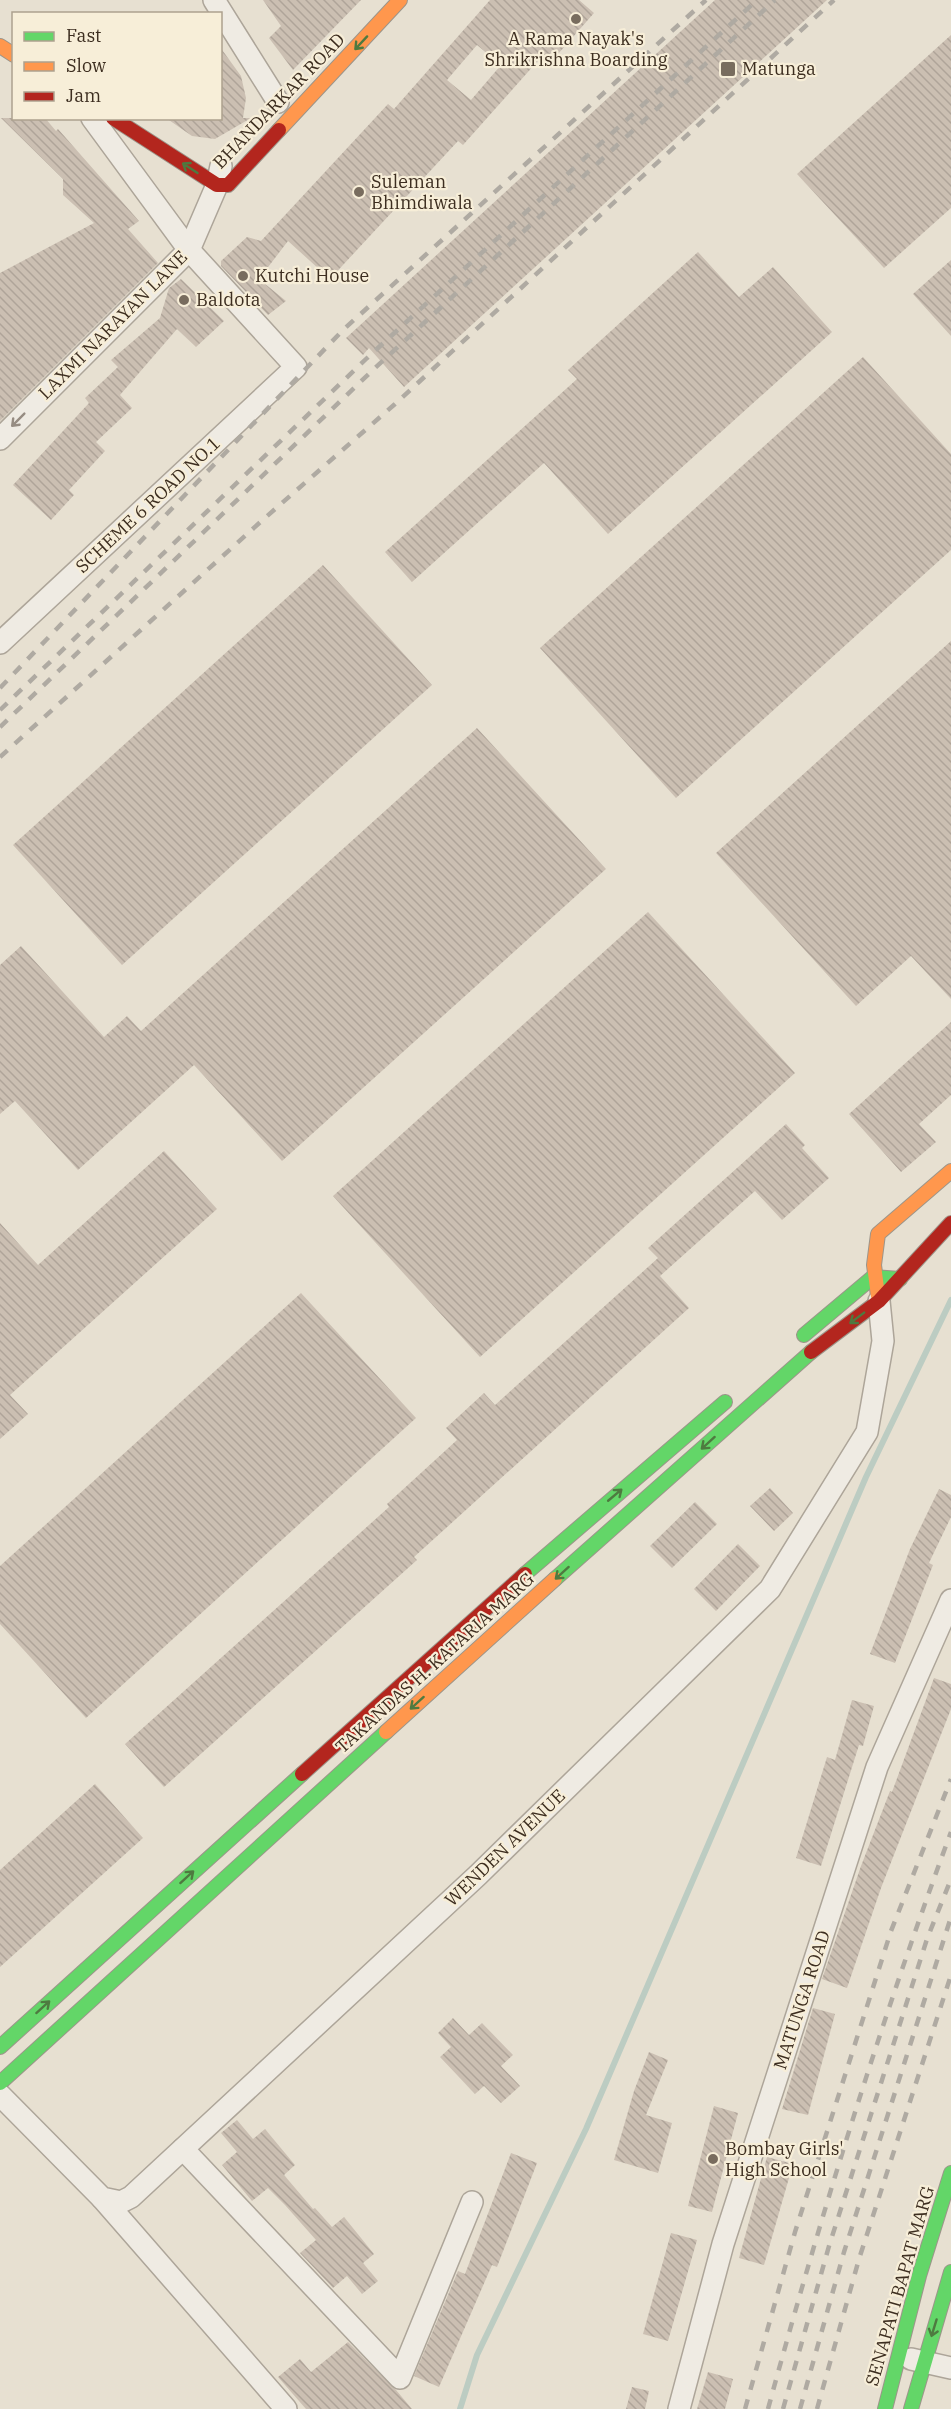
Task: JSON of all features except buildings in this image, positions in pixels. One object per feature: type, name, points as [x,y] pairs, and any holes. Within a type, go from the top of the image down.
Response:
[{"type":"main road","name":"BHANDARKAR ROAD","points":[[116,120],[220,167],[228,184],[400,0]]},
{"type":"main road","points":[[879,1301],[873,1277],[875,1243],[878,1234],[951,1171]]},
{"type":"main road","name":"TAKANDAS H. KATARIA MARG","points":[[0,2084],[58,2028],[607,1532],[799,1361],[879,1301],[951,1223]]},
{"type":"main road","points":[[799,1361],[790,1347],[873,1277],[900,1279]]},
{"type":"main road","name":"TAKANDAS H. KATARIA MARG","points":[[0,2047],[452,1638],[592,1514],[736,1392]]},
{"type":"main road","points":[[592,1514],[607,1532]]},
{"type":"main road","name":"SENAPATI BAPAT MARG","points":[[885,2409],[951,2173]]},
{"type":"main road","points":[[936,2223],[951,2227]]},
{"type":"main road","points":[[911,2409],[923,2362],[948,2294],[951,2272]]},
{"type":"street","points":[[222,13],[279,102]]},
{"type":"street","points":[[93,120],[189,250]]},
{"type":"street","name":"LAXMI NARAYAN LANE","points":[[0,439],[189,250],[220,167]]},
{"type":"street","name":"SCHEME 6 ROAD NO.1","points":[[0,643],[296,367],[189,250]]},
{"type":"street","name":"WENDEN AVENUE","points":[[102,2198],[121,2202],[131,2197],[478,1875],[770,1589],[867,1432],[883,1341],[879,1301]]},
{"type":"street","name":"MATUNGA ROAD","points":[[678,2409],[723,2244],[878,1767],[951,1600]]},
{"type":"street","points":[[0,2095],[102,2198],[286,2409]]},
{"type":"street","points":[[183,2149],[400,2378],[471,2202]]},
{"type":"street","points":[[899,2355],[951,2368]]},
{"type":"waterway","points":[[460,2409],[477,2355],[586,2129],[866,1477],[951,1300]]},
{"type":"railway","points":[[0,688],[343,330],[706,0]]},
{"type":"railway","points":[[0,710],[366,359],[757,0]]},
{"type":"railway","points":[[0,727],[375,368],[775,0]]},
{"type":"railway","points":[[0,757],[395,404],[834,0]]},
{"type":"railway","points":[[745,2409],[795,2232],[891,1931],[951,1779]]},
{"type":"railway","points":[[768,2409],[853,2118],[900,1974],[951,1832]]},
{"type":"railway","points":[[783,2409],[829,2246],[927,1939],[951,1879]]},
{"type":"railway","points":[[800,2409],[844,2252],[951,1917]]},
{"type":"railway","points":[[817,2409],[859,2259],[951,1975]]},
{"type":"traffic: fast","points":[[804,1335],[873,1277],[900,1279]]},
{"type":"traffic: fast","points":[[555,1579],[811,1352]]},
{"type":"traffic: fast","points":[[525,1574],[725,1402]]},
{"type":"traffic: fast","points":[[0,2083],[386,1732]]},
{"type":"traffic: fast","points":[[0,2047],[302,1774]]},
{"type":"traffic: fast","points":[[885,2409],[919,2276],[951,2173]]},
{"type":"traffic: fast","points":[[911,2409],[951,2272]]},
{"type":"traffic: slow","points":[[279,130],[400,0]]},
{"type":"traffic: slow","points":[[0,46],[12,54]]},
{"type":"traffic: slow","points":[[878,1296],[874,1265],[878,1234],[951,1171]]},
{"type":"traffic: slow","points":[[386,1732],[555,1579]]},
{"type":"traffic: jam","points":[[116,120],[217,185],[228,185],[279,130]]},
{"type":"traffic: jam","points":[[811,1352],[879,1301],[951,1223]]},
{"type":"traffic: jam","points":[[302,1774],[525,1574]]},
{"type":"place","name":"A Rama Nayak's Shrikrishna Boarding","points":[[576,19]]},
{"type":"place","name":"Matunga","points":[[728,69]]},
{"type":"place","name":"Suleman Bhimdiwala","points":[[359,192]]},
{"type":"place","name":"Kutchi House","points":[[243,276]]},
{"type":"place","name":"Baldota","points":[[184,300]]},
{"type":"place","name":"Bombay Girls' High School","points":[[713,2159]]}]
